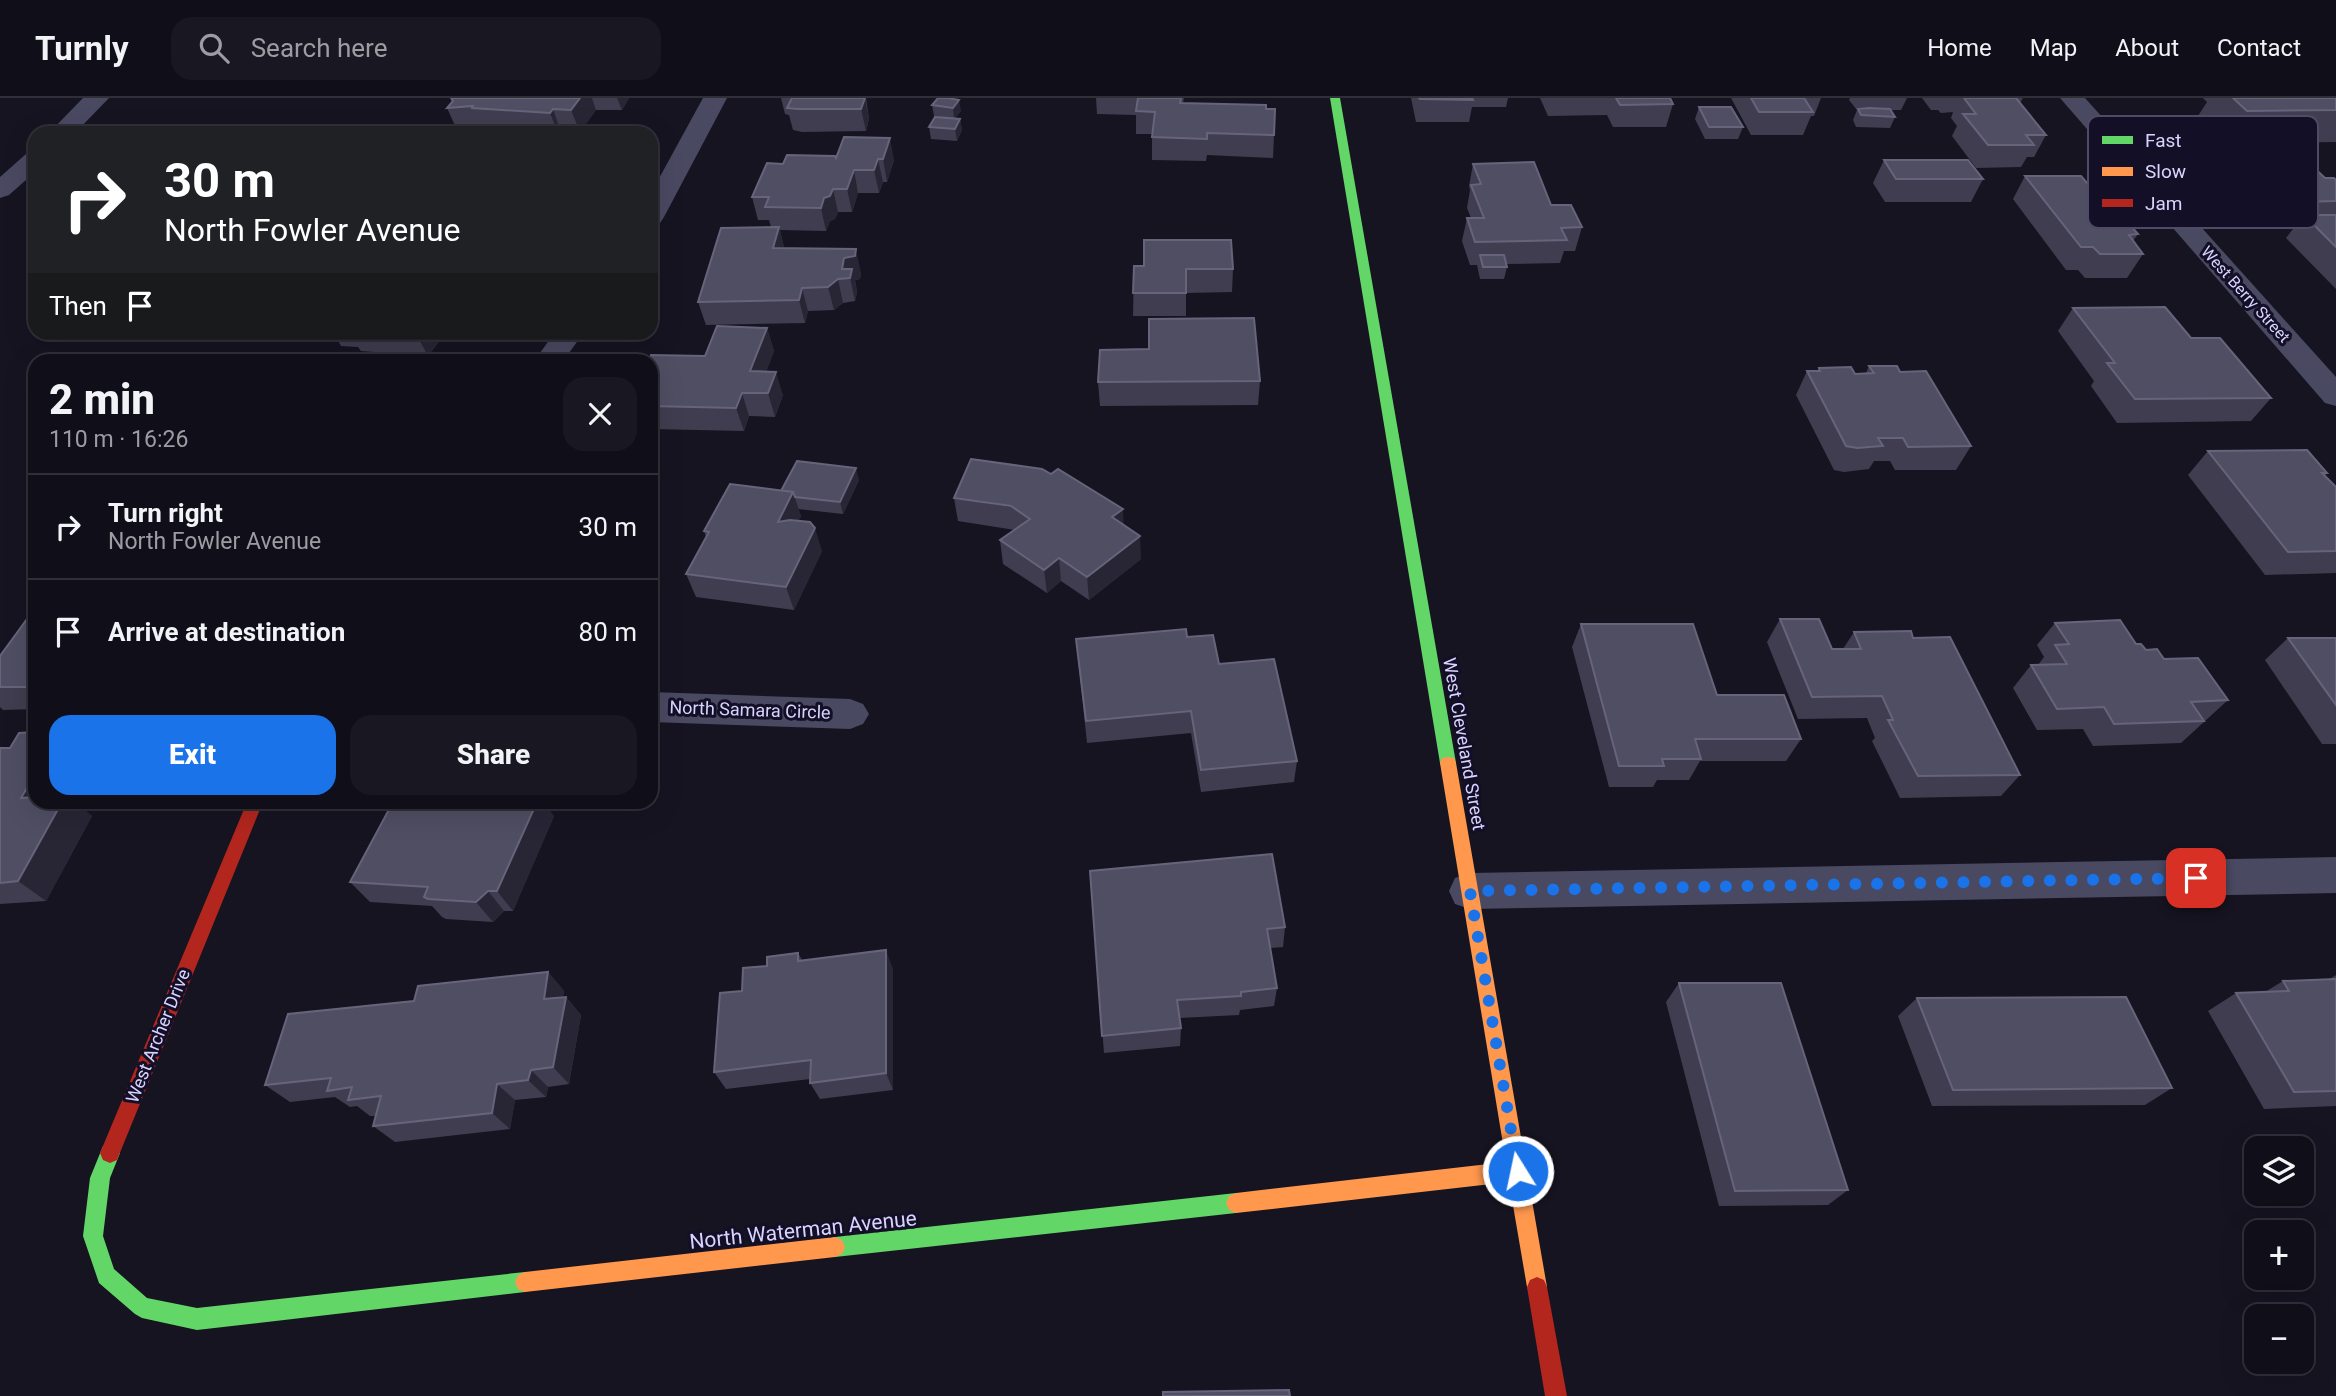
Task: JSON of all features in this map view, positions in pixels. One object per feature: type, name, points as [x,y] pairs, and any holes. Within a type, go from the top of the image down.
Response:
[{"type":"street","points":[[68,126],[97,98]]},
{"type":"street","points":[[658,204],[715,98]]},
{"type":"street","name":"West Cleveland Street","points":[[1335,98],[1556,1396]]},
{"type":"street","name":"West Berry Street","points":[[2072,98],[2088,116]]},
{"type":"street","points":[[0,190],[28,165]]},
{"type":"street","name":"West Berry Street","points":[[2187,228],[2336,396]]},
{"type":"street","name":"North Samara Circle","points":[[658,707],[850,714]]},
{"type":"street","name":"West Archer Drive","points":[[106,1276],[93,1236],[100,1178],[252,809]]},
{"type":"street","points":[[1470,891],[2336,875]]},
{"type":"street","name":"North Waterman Avenue","points":[[106,1276],[142,1307],[197,1319],[1518,1171]]},
{"type":"building","points":[[451,98],[580,98],[571,110],[553,109],[550,113],[472,108],[473,106],[447,108],[453,101]]},
{"type":"building","points":[[792,98],[865,98],[861,109],[787,108]]},
{"type":"building","points":[[938,98],[959,100],[953,108],[932,105]]},
{"type":"building","points":[[1138,98],[1181,98],[1180,103],[1266,105],[1266,109],[1275,109],[1274,135],[1207,133],[1207,139],[1152,137],[1155,112],[1136,111]]},
{"type":"building","points":[[1472,98],[1473,100],[1420,99]]},
{"type":"building","points":[[1616,98],[1670,98],[1673,104],[1620,105]]},
{"type":"building","points":[[1751,98],[1804,98],[1813,112],[1759,112]]},
{"type":"building","points":[[1964,98],[2016,98],[2046,135],[2026,135],[2034,145],[1988,145],[1963,114],[1976,114]]},
{"type":"building","points":[[2233,98],[2336,98],[2336,110],[2247,111]]},
{"type":"building","points":[[1699,107],[1731,107],[1743,127],[1709,127]]},
{"type":"building","points":[[1858,109],[1890,109],[1895,117],[1861,115]]},
{"type":"building","points":[[935,117],[960,119],[955,129],[929,127]]},
{"type":"building","points":[[844,137],[890,138],[883,159],[878,159],[874,170],[854,170],[847,189],[833,189],[830,196],[824,198],[821,208],[765,207],[769,197],[752,197],[767,163],[783,164],[787,155],[836,158]]},
{"type":"building","points":[[1884,160],[1968,160],[1983,179],[1896,179]]},
{"type":"building","points":[[1534,162],[1551,205],[1571,205],[1582,227],[1561,228],[1567,240],[1475,242],[1467,218],[1484,218],[1471,185],[1481,184],[1473,164]]},
{"type":"building","points":[[2318,171],[2325,178],[2336,180],[2336,201],[2318,201]]},
{"type":"building","points":[[2025,176],[2081,176],[2088,184],[2088,228],[2133,228],[2138,234],[2129,235],[2143,254],[2100,254],[2093,247],[2081,247]]},
{"type":"building","points":[[2318,215],[2336,215],[2336,247],[2317,228]]},
{"type":"building","points":[[779,227],[773,248],[856,249],[855,256],[844,258],[842,269],[852,269],[850,278],[838,279],[828,287],[802,288],[799,300],[698,302],[721,228]]},
{"type":"building","points":[[1144,240],[1231,240],[1233,269],[1186,269],[1186,293],[1133,293],[1134,266],[1144,266]]},
{"type":"building","points":[[1480,255],[1504,255],[1507,267],[1483,267]]},
{"type":"building","points":[[2165,307],[2191,338],[2220,338],[2271,398],[2135,399],[2107,363],[2115,363],[2073,308]]},
{"type":"building","points":[[1254,318],[1260,381],[1098,382],[1100,350],[1149,349],[1149,319]]},
{"type":"building","points":[[717,326],[767,328],[750,371],[776,372],[768,393],[742,393],[736,408],[658,406],[658,355],[705,356]]},
{"type":"building","points":[[1869,366],[1897,366],[1900,372],[1926,371],[1971,446],[1908,447],[1903,438],[1878,438],[1883,446],[1846,446],[1807,371],[1851,367],[1855,374],[1874,373]]},
{"type":"building","points":[[2307,450],[2327,473],[2322,473],[2336,487],[2336,551],[2288,552],[2208,451]]},
{"type":"building","points":[[971,459],[1042,469],[1051,474],[1058,469],[1123,509],[1112,517],[1140,536],[1087,577],[1059,558],[1044,570],[1000,540],[1030,519],[1011,506],[954,498]]},
{"type":"building","points":[[797,461],[856,468],[840,502],[795,497],[793,492],[781,491]]},
{"type":"building","points":[[730,484],[793,492],[778,522],[810,522],[815,528],[786,587],[686,574],[709,532],[704,531]]},
{"type":"building","points":[[28,618],[28,687],[0,687],[0,656]]},
{"type":"building","points":[[1780,619],[1819,619],[1832,649],[1861,649],[1854,632],[1911,631],[1913,638],[1950,637],[2020,775],[1918,776],[1888,720],[1893,720],[1882,696],[1812,697]]},
{"type":"building","points":[[2120,620],[2136,644],[2141,644],[2146,650],[2157,649],[2164,659],[2198,658],[2228,700],[2191,702],[2204,721],[2114,724],[2104,707],[2057,709],[2031,665],[2067,664],[2055,645],[2069,644],[2055,623]]},
{"type":"building","points":[[1581,624],[1693,624],[1717,695],[1784,695],[1801,739],[1695,739],[1701,759],[1662,759],[1664,766],[1619,766]]},
{"type":"building","points":[[1186,629],[1187,637],[1213,635],[1219,664],[1274,659],[1297,761],[1201,770],[1191,711],[1086,721],[1076,639]]},
{"type":"building","points":[[2288,638],[2336,638],[2336,705]]},
{"type":"building","points":[[28,732],[28,788],[21,798],[28,798],[28,809],[58,809],[18,881],[0,883],[0,748],[10,748],[19,733]]},
{"type":"building","points":[[389,809],[534,809],[497,891],[488,891],[476,902],[428,899],[424,897],[428,887],[350,882]]},
{"type":"building","points":[[1272,854],[1285,927],[1267,929],[1277,988],[1241,992],[1241,996],[1177,1000],[1181,1028],[1102,1036],[1090,871]]},
{"type":"building","points":[[886,950],[886,1073],[810,1083],[811,1060],[714,1072],[720,993],[742,991],[743,968],[767,966],[767,957],[798,953],[798,961]]},
{"type":"building","points":[[548,972],[544,999],[566,997],[553,1067],[531,1070],[528,1080],[497,1084],[492,1113],[373,1126],[381,1096],[348,1100],[352,1087],[327,1091],[331,1078],[265,1085],[288,1014],[414,1001],[418,986]]},
{"type":"building","points":[[2336,979],[2336,1091],[2294,1092],[2236,993],[2289,991],[2283,981]]},
{"type":"building","points":[[1679,983],[1781,983],[1848,1190],[1735,1191]]},
{"type":"building","points":[[2126,997],[2172,1088],[1953,1090],[1917,998]]},
{"type":"building","points":[[1289,1390],[1290,1396],[1163,1396],[1163,1392]]},
{"type":"traffic: fast","points":[[1335,98],[1448,763]]},
{"type":"traffic: fast","points":[[110,1153],[100,1178],[93,1236],[106,1276],[142,1307],[197,1319],[525,1282]]},
{"type":"traffic: fast","points":[[835,1247],[1236,1203]]},
{"type":"traffic: slow","points":[[1448,763],[1537,1287]]},
{"type":"traffic: slow","points":[[1236,1203],[1518,1171]]},
{"type":"traffic: slow","points":[[525,1282],[835,1247]]},
{"type":"traffic: jam","points":[[110,1153],[252,809]]},
{"type":"traffic: jam","points":[[1537,1287],[1556,1396]]},
{"type":"route","points":[[1518,1171],[1470,891],[2196,878]]}]
